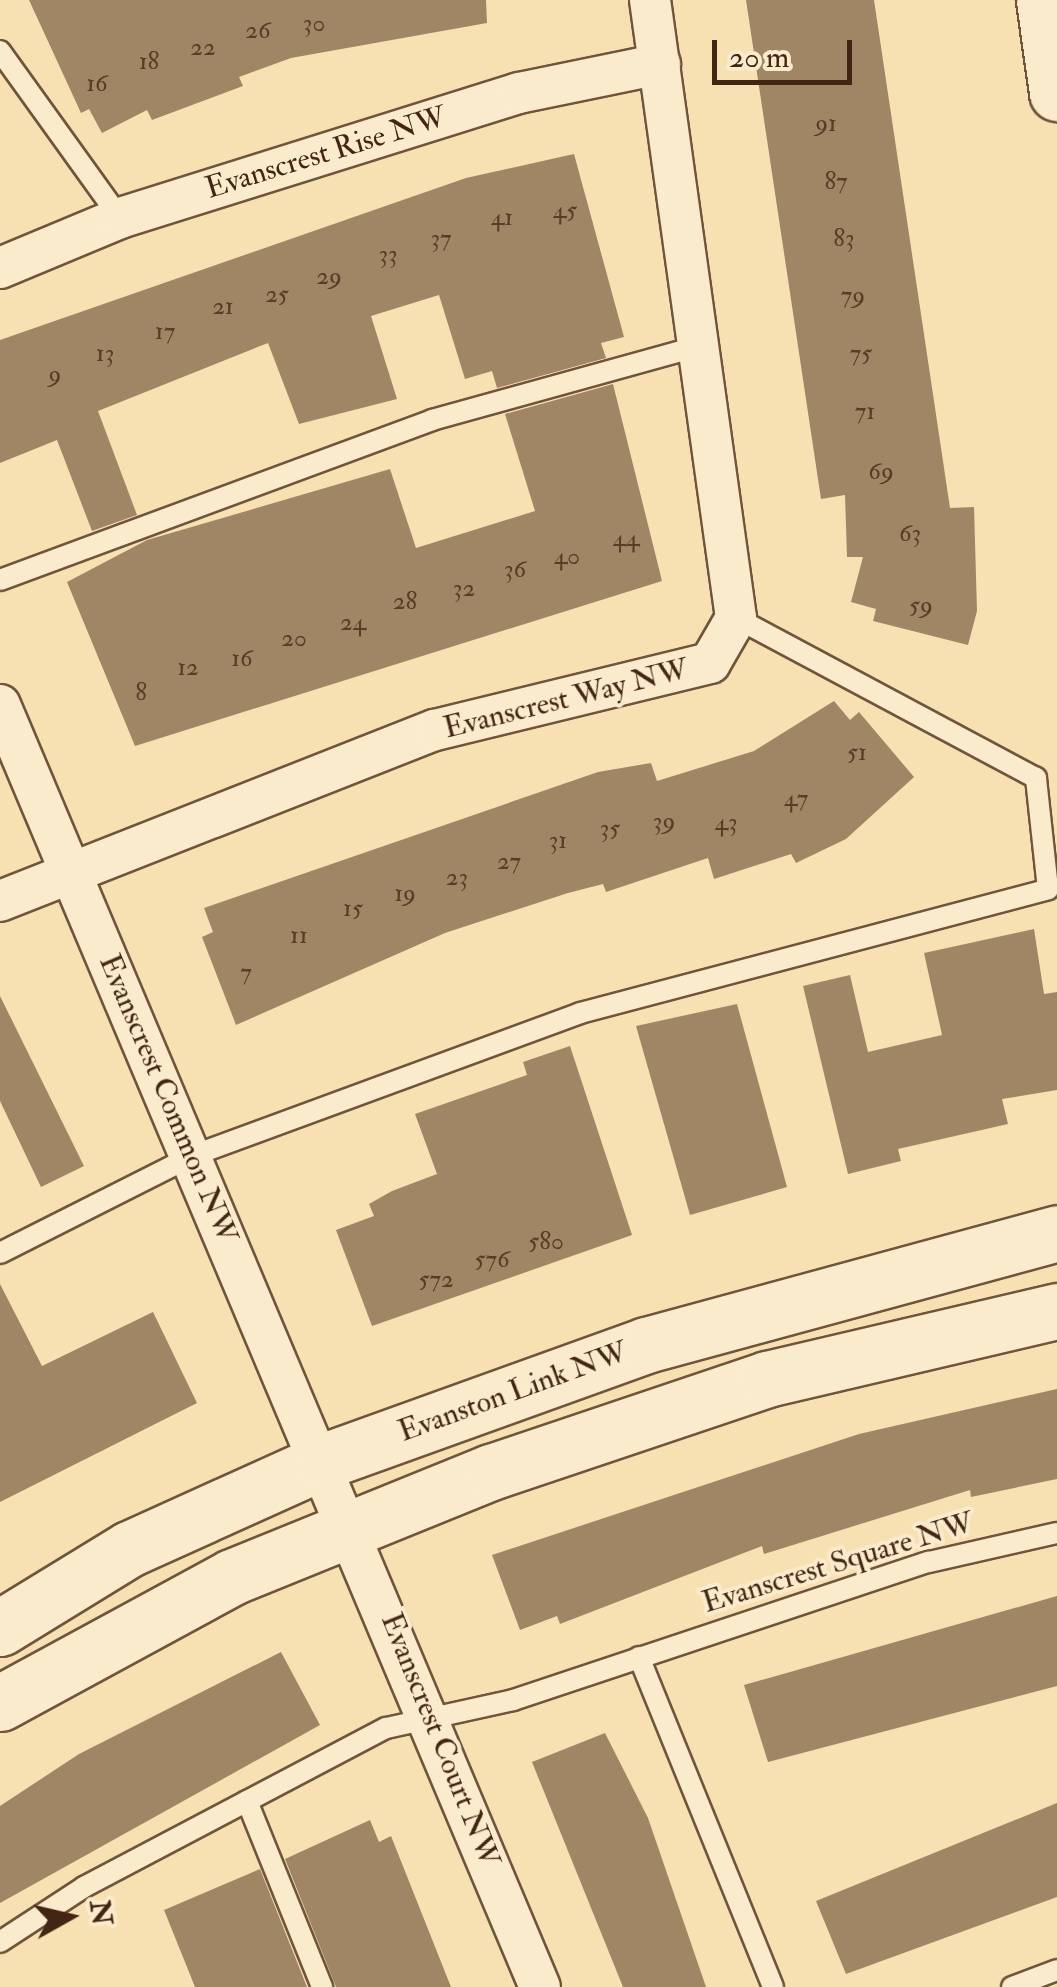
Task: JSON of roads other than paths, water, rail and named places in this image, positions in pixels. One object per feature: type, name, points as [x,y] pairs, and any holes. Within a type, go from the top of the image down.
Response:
[{"type":"street","points":[[650,0],[736,618]]},
{"type":"street","points":[[1044,0],[1057,94]]},
{"type":"street","name":"Evanscrest Rise NW","points":[[0,268],[120,218],[519,93],[660,64]]},
{"type":"street","name":"Evanscrest Way NW","points":[[0,901],[435,730],[710,664],[736,618]]},
{"type":"street","name":"Evanscrest Common NW","points":[[0,705],[338,1494]]},
{"type":"street","name":"Evanston Link NW","points":[[0,1703],[232,1577],[338,1494],[646,1344],[1057,1233]]},
{"type":"street","name":"Evanston Link NW","points":[[0,1628],[129,1548],[767,1380],[1057,1312]]},
{"type":"street","name":"Evanscrest Court NW","points":[[338,1494],[540,1987]]},
{"type":"lane","points":[[0,52],[120,218]]},
{"type":"lane","points":[[0,580],[432,420],[699,346]]},
{"type":"lane","points":[[0,1253],[192,1156],[580,1013],[1048,889],[1036,778],[736,618]]},
{"type":"lane","name":"Evanscrest Square NW","points":[[0,1942],[247,1801],[386,1728],[639,1656],[929,1562],[1057,1533]]},
{"type":"lane","points":[[639,1656],[773,1987]]},
{"type":"lane","points":[[247,1801],[322,1987]]},
{"type":"lane","points":[[1012,1987],[1057,1970]]}]
